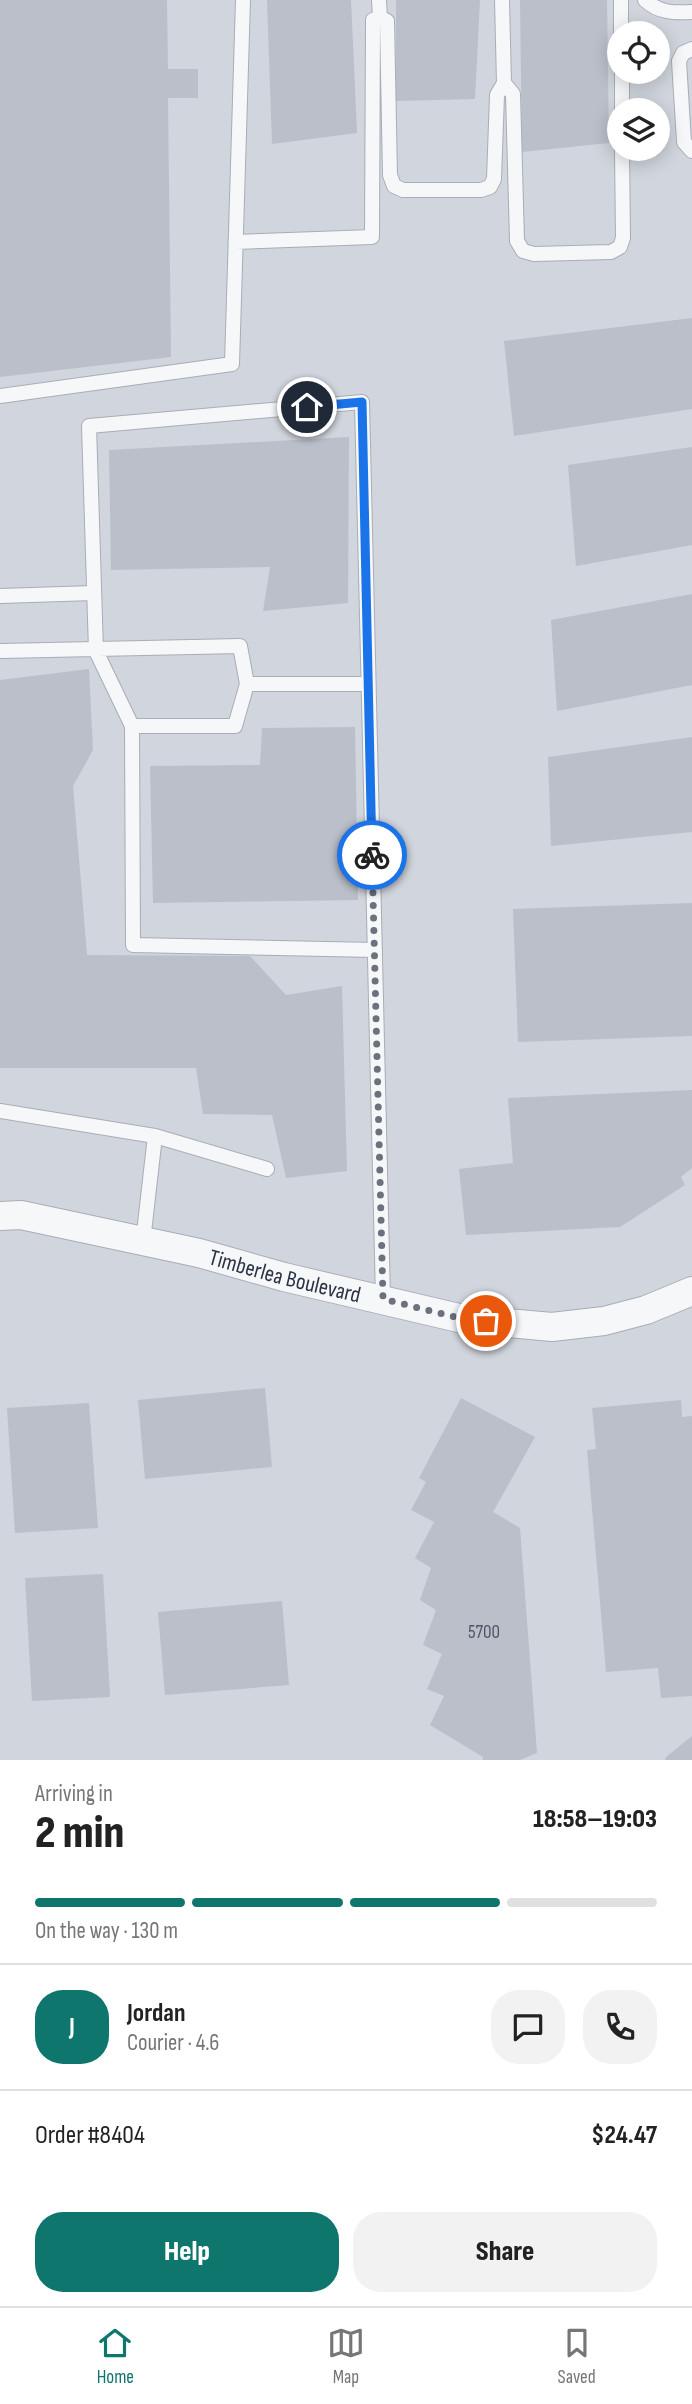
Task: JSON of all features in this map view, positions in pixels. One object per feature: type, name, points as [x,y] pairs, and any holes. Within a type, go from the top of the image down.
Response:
[{"type":"street","name":"Timberlea Boulevard","points":[[0,1216],[21,1215],[143,1241],[463,1319],[552,1327],[604,1321],[646,1310],[692,1292]]},
{"type":"lane","points":[[0,396],[232,364],[243,0]]},
{"type":"lane","points":[[379,0],[380,17]]},
{"type":"lane","points":[[380,17],[387,21],[390,175],[394,186],[403,190],[481,190],[490,187],[494,179],[497,95],[504,83],[502,0]]},
{"type":"lane","points":[[621,0],[621,21]]},
{"type":"lane","points":[[645,0],[656,9],[668,13],[692,12]]},
{"type":"lane","points":[[236,242],[372,237],[373,20],[380,17]]},
{"type":"lane","points":[[692,49],[683,53],[679,61],[684,142],[692,151]]},
{"type":"lane","points":[[504,83],[513,94],[517,241],[523,251],[534,254],[611,252],[620,247],[623,238],[622,161]]},
{"type":"lane","points":[[375,950],[133,945],[132,726],[96,648],[89,426],[362,402],[368,684],[375,950],[383,1299]]},
{"type":"lane","points":[[0,596],[94,593]]},
{"type":"lane","points":[[0,651],[240,646],[247,684],[235,726],[132,726]]},
{"type":"lane","points":[[247,684],[368,684]]},
{"type":"lane","points":[[0,1111],[155,1136],[267,1169]]},
{"type":"lane","points":[[143,1241],[155,1136]]},
{"type":"shaded area","points":[[0,0],[692,0],[692,1760],[0,1760]]},
{"type":"building","points":[[0,0],[167,0],[168,69],[198,69],[198,98],[168,98],[171,357],[0,377]]},
{"type":"building","points":[[267,0],[351,0],[357,133],[272,144]]},
{"type":"building","points":[[396,0],[480,0],[475,99],[396,101]]},
{"type":"building","points":[[520,0],[607,0],[607,143],[522,152]]},
{"type":"building","points":[[692,318],[692,409],[514,436],[504,341]]},
{"type":"building","points":[[349,437],[348,603],[263,611],[270,567],[111,570],[109,450]]},
{"type":"building","points":[[692,447],[692,545],[576,566],[568,465]]},
{"type":"building","points":[[692,594],[692,685],[557,711],[551,620]]},
{"type":"building","points":[[89,669],[93,750],[73,786],[87,955],[250,956],[286,995],[342,986],[347,1171],[286,1178],[272,1115],[203,1114],[196,1068],[0,1068],[0,680]]},
{"type":"building","points":[[355,727],[358,900],[153,903],[150,766],[260,765],[262,728]]},
{"type":"building","points":[[692,737],[692,832],[551,846],[548,757]]},
{"type":"building","points":[[692,903],[692,1036],[518,1042],[513,909]]},
{"type":"building","points":[[692,1090],[692,1168],[681,1177],[685,1185],[620,1227],[466,1235],[459,1169],[513,1163],[508,1098]]},
{"type":"building","points":[[265,1388],[272,1467],[145,1479],[138,1400]]},
{"type":"building","points":[[461,1398],[535,1437],[493,1512],[520,1528],[537,1753],[520,1760],[483,1760],[483,1757],[430,1725],[444,1696],[427,1689],[442,1654],[423,1645],[436,1610],[420,1600],[431,1568],[415,1558],[434,1522],[411,1510],[426,1482],[419,1478]]},
{"type":"building","points":[[681,1400],[682,1417],[692,1416],[692,1696],[661,1698],[658,1668],[606,1672],[587,1450],[596,1449],[592,1408]]},
{"type":"building","points":[[89,1403],[98,1528],[15,1533],[7,1408]]},
{"type":"building","points":[[103,1574],[110,1697],[32,1701],[25,1578]]},
{"type":"building","points":[[282,1601],[289,1685],[165,1695],[158,1612]]},
{"type":"building","points":[[692,1736],[692,1760],[665,1760],[666,1757]]},
{"type":"way so far","points":[[372,855],[383,1299],[463,1319],[486,1321]]},
{"type":"route","points":[[307,407],[362,402],[372,855]]}]
